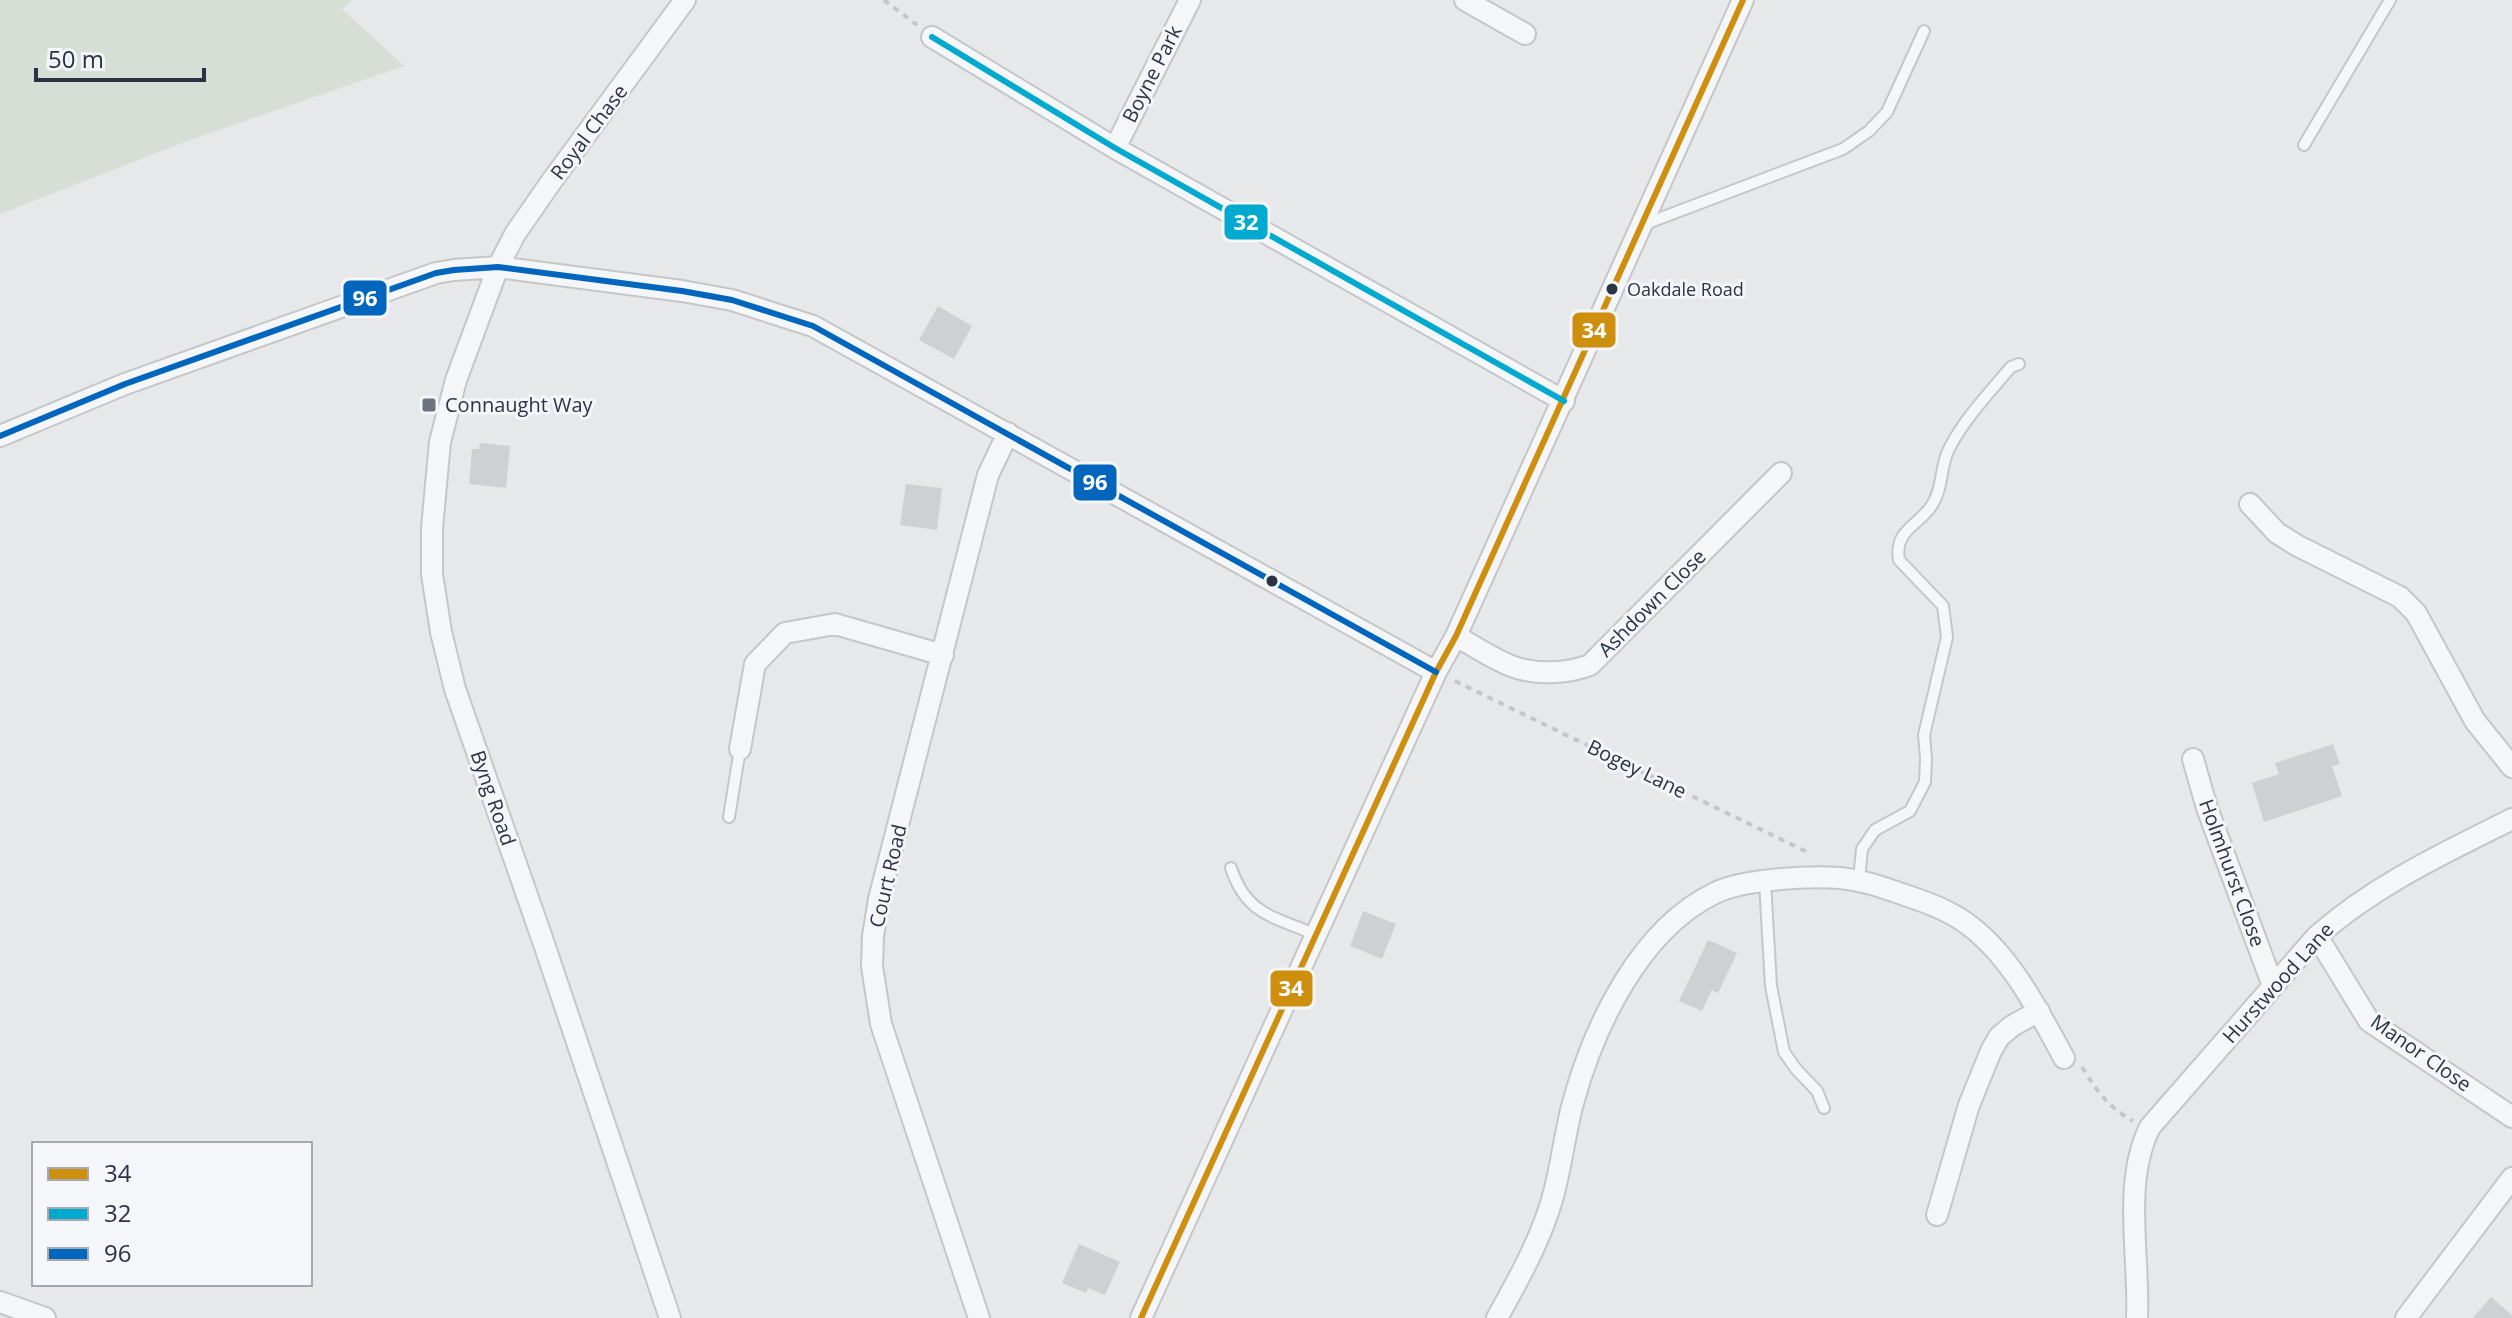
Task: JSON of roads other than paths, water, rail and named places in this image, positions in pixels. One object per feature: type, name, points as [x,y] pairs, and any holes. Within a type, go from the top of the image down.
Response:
[{"type":"street","name":"Royal Chase","points":[[498,267],[515,234],[551,182],[685,0]]},
{"type":"street","name":"Boyne Park","points":[[1115,148],[1190,0]]},
{"type":"street","points":[[1465,0],[1525,34]]},
{"type":"street","points":[[1141,1318],[1436,672],[1456,636],[1564,401],[1639,226],[1743,0]]},
{"type":"street","points":[[932,37],[1115,148],[1564,401]]},
{"type":"street","points":[[0,436],[125,384],[436,273],[498,267],[682,291],[732,300],[813,326],[1436,672]]},
{"type":"street","name":"Byng Road","points":[[498,267],[456,380],[440,442],[435,478],[432,559],[441,632],[455,689],[670,1318]]},
{"type":"street","name":"Court Road","points":[[979,1318],[881,1024],[872,966],[879,899],[988,475],[1008,433]]},
{"type":"street","name":"Ashdown Close","points":[[1456,636],[1517,668],[1553,672],[1574,671],[1590,665],[1781,473]]},
{"type":"street","points":[[2250,504],[2277,533],[2400,597],[2416,613],[2475,721],[2512,767]]},
{"type":"street","points":[[740,749],[755,664],[785,633],[835,624],[943,655]]},
{"type":"street","name":"Holmhurst Close","points":[[2193,759],[2207,808],[2273,986]]},
{"type":"street","name":"Hurstwood Lane","points":[[2137,1318],[2135,1186],[2140,1147],[2150,1127],[2317,936],[2340,916],[2402,874],[2512,819]]},
{"type":"street","points":[[1497,1318],[1520,1276],[1551,1203],[1583,1068],[1617,992],[1643,954],[1685,911],[1717,892],[1765,882],[1830,878],[1859,880],[1925,901],[1968,924],[1995,948],[2039,1011],[2064,1058]]},
{"type":"street","name":"Manor Close","points":[[2317,936],[2369,1021],[2512,1117]]},
{"type":"street","points":[[1937,1215],[1969,1105],[1991,1051],[1999,1037],[2012,1026],[2039,1011]]},
{"type":"street","points":[[2406,1318],[2512,1178]]},
{"type":"street","points":[[0,1302],[45,1318]]},
{"type":"lane","points":[[2304,145],[2390,0]]},
{"type":"lane","points":[[1639,226],[1843,149],[1869,131],[1887,112],[1924,31]]},
{"type":"lane","points":[[1859,880],[1862,849],[1868,839],[1875,830],[1910,811],[1925,782],[1924,735],[1947,637],[1943,606],[1899,560],[1897,550],[1907,528],[1933,504],[1941,483],[1943,463],[1960,432],[2011,367],[2019,364]]},
{"type":"lane","points":[[729,817],[740,749]]},
{"type":"lane","points":[[1231,868],[1238,888],[1252,907],[1316,935]]},
{"type":"lane","points":[[1765,882],[1771,986],[1784,1052],[1817,1091],[1824,1108]]},
{"type":"place","name":"Oakdale Road","points":[[1612,289]]},
{"type":"place","name":"Connaught Way","points":[[429,405]]}]
